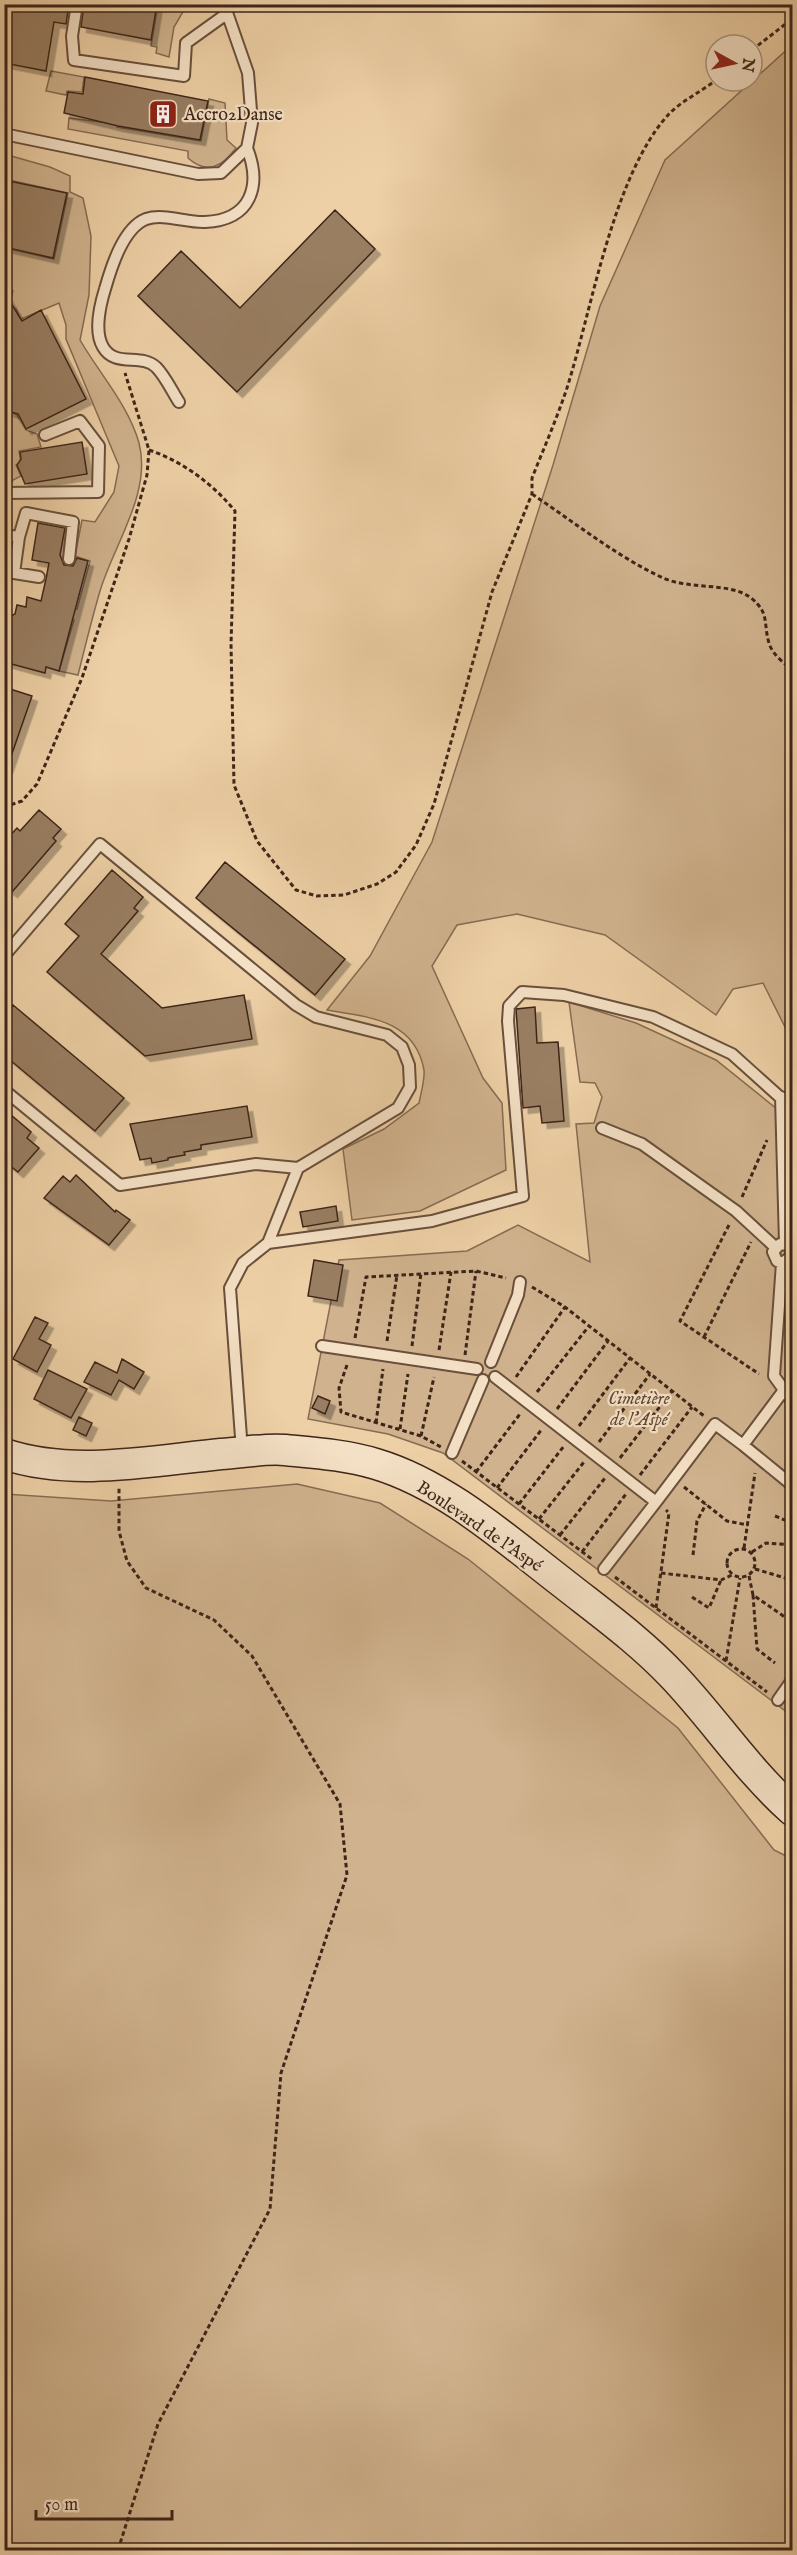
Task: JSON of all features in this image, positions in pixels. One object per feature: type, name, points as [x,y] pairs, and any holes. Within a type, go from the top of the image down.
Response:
[{"type":"main road","name":"Boulevard de l'Aspé","points":[[4,1454],[68,1465],[120,1464],[278,1449],[338,1455],[378,1465],[447,1499],[522,1551],[633,1638],[673,1676],[766,1786],[792,1810]]},
{"type":"lane","points":[[77,4],[72,36],[74,60],[184,76],[186,44],[225,10],[248,73],[252,123],[248,148],[254,166],[255,184],[250,200],[239,211],[224,219],[206,222],[145,219],[127,237],[110,272],[98,333],[109,355],[121,360],[146,362],[156,367],[179,402]]},
{"type":"lane","points":[[4,134],[198,174],[221,173],[248,148]]},
{"type":"lane","points":[[4,493],[98,492],[99,446],[80,421],[45,435]]},
{"type":"lane","points":[[39,577],[14,573],[19,537],[26,513],[73,522],[69,559]]},
{"type":"lane","points":[[4,535],[19,537]]},
{"type":"lane","points":[[4,956],[100,844],[296,1005],[316,1017],[387,1035],[402,1047],[409,1065],[410,1087],[398,1108],[298,1168],[256,1164],[120,1185],[4,1090]]},
{"type":"lane","points":[[268,1243],[432,1221],[523,1197],[508,1021],[509,1006],[522,992],[564,995],[653,1017],[732,1054],[792,1108]]},
{"type":"lane","points":[[781,1098],[787,1255],[774,1376],[792,1401]]},
{"type":"lane","points":[[602,1128],[642,1144],[736,1211],[787,1255]]},
{"type":"lane","points":[[242,1452],[230,1288],[243,1263],[268,1243],[298,1168]]},
{"type":"lane","points":[[491,1362],[518,1295],[520,1282]]},
{"type":"lane","points":[[322,1346],[477,1369]]},
{"type":"lane","points":[[483,1362],[491,1362],[497,1369],[495,1377],[490,1381],[483,1380],[478,1376],[477,1369],[483,1362]]},
{"type":"lane","points":[[495,1377],[656,1502]]},
{"type":"lane","points":[[452,1453],[483,1380]]},
{"type":"lane","points":[[743,1445],[784,1390]]},
{"type":"lane","points":[[604,1569],[715,1424],[792,1485]]},
{"type":"lane","points":[[778,1700],[792,1680]]},
{"type":"path","points":[[764,41],[792,19]]},
{"type":"path","points":[[149,450],[173,458],[222,496],[235,512],[231,644],[234,785],[257,841],[296,890],[317,896],[344,895],[377,884],[396,872],[416,845],[434,804],[492,592],[532,494],[532,478],[567,387],[595,284],[634,171],[654,133],[669,113],[704,88]]},
{"type":"path","points":[[4,807],[22,801],[37,784],[82,678],[129,539],[147,475],[149,450],[121,360]]},
{"type":"path","points":[[532,494],[630,560],[663,578],[686,587],[730,589],[749,597],[764,611],[769,644],[780,660],[792,670]]},
{"type":"path","points":[[774,1376],[758,1374],[680,1321],[736,1211],[770,1132],[782,1129]]},
{"type":"path","points":[[704,1337],[757,1229]]},
{"type":"path","points":[[464,1366],[476,1271]]},
{"type":"path","points":[[715,1424],[540,1290],[520,1282],[476,1271],[366,1276],[353,1350],[339,1388],[341,1412],[421,1436],[452,1453],[778,1700]]},
{"type":"path","points":[[508,1387],[565,1307]]},
{"type":"path","points":[[744,1548],[757,1456]]},
{"type":"path","points":[[674,1478],[727,1521],[748,1525]]},
{"type":"path","points":[[118,2550],[158,2424],[270,2209],[281,2073],[347,1875],[340,1804],[252,1656],[214,1620],[146,1588],[127,1561],[119,1531],[120,1479]]},
{"type":"path","points":[[656,1502],[669,1513],[656,1608]]},
{"type":"path","points":[[693,1555],[697,1521],[706,1504]]},
{"type":"path","points":[[775,1516],[792,1523]]},
{"type":"path","points":[[752,1552],[766,1543],[792,1545]]},
{"type":"path","points":[[744,1548],[752,1552],[756,1560],[755,1569],[748,1576],[740,1578],[732,1575],[727,1568],[730,1553],[744,1548]]},
{"type":"path","points":[[755,1569],[792,1580]]},
{"type":"path","points":[[661,1573],[721,1580],[732,1575]]},
{"type":"path","points":[[748,1576],[753,1595],[757,1649],[775,1663]]},
{"type":"path","points":[[726,1661],[740,1578]]},
{"type":"path","points":[[692,1597],[709,1608],[721,1580]]},
{"type":"path","points":[[753,1595],[792,1622]]},
{"type":"green space","points":[[158,5],[187,5],[174,27],[169,57],[156,53],[157,47],[151,46]]},
{"type":"green space","points":[[792,45],[792,1041],[763,983],[733,989],[716,1015],[605,935],[517,914],[457,925],[432,966],[483,1078],[502,1103],[506,1170],[420,1211],[352,1220],[343,1149],[384,1129],[419,1103],[424,1070],[419,1053],[400,1031],[374,1019],[327,1010],[370,956],[432,842],[553,465],[600,306],[665,160],[739,93],[764,93],[764,70]]},
{"type":"green space","points":[[51,71],[84,77],[82,92],[67,91],[66,95],[46,91]]},
{"type":"green space","points":[[209,99],[225,103],[227,140],[236,148],[225,160],[214,167],[195,163],[188,158],[188,151],[68,129],[69,118],[117,124],[117,127],[201,141]]},
{"type":"green space","points":[[4,154],[50,167],[70,176],[70,192],[83,198],[91,236],[89,295],[80,340],[128,416],[139,443],[142,462],[136,499],[100,591],[78,675],[59,671],[74,620],[48,613],[51,601],[77,609],[90,561],[75,556],[82,520],[95,522],[114,492],[119,466],[66,339],[66,325],[59,303],[21,319],[16,309],[9,305],[13,291],[5,288],[5,248],[54,259],[68,193],[5,179]]},
{"type":"green space","points":[[5,410],[16,414],[26,430],[37,434],[41,447],[19,451],[21,462],[16,465],[21,476],[13,480],[9,486],[5,486]]},
{"type":"green space","name":"Cimetière de l'Aspé","points":[[569,1002],[636,1023],[716,1060],[792,1121],[792,1716],[443,1453],[388,1434],[308,1419],[339,1260],[467,1251],[518,1225],[590,1262],[576,1124],[594,1123],[602,1097],[595,1083],[580,1082]]},
{"type":"green space","points":[[297,1484],[380,1503],[468,1559],[678,1728],[774,1850],[792,1859],[792,2550],[5,2550],[5,1494],[111,1501]]},
{"type":"building","points":[[4,4],[69,4],[66,24],[54,22],[46,71],[4,63]]},
{"type":"building","points":[[84,4],[157,4],[151,40],[81,27]]},
{"type":"building","name":"Accro2Danse","points":[[85,77],[208,101],[200,140],[118,126],[64,113],[68,92],[83,94]]},
{"type":"building","points":[[4,180],[67,193],[53,258],[4,247]]},
{"type":"building","points":[[335,210],[375,249],[237,392],[138,296],[181,251],[240,308]]},
{"type":"building","points":[[4,292],[22,321],[41,310],[86,399],[26,429],[18,414],[7,411],[10,399],[4,388]]},
{"type":"building","points":[[82,442],[87,474],[25,484],[17,465],[21,459],[20,452]]},
{"type":"building","points":[[38,523],[65,528],[60,555],[64,565],[73,566],[77,558],[88,561],[59,671],[46,667],[45,673],[4,662],[8,640],[4,633],[4,619],[15,614],[17,605],[26,607],[27,597],[41,601],[49,563],[32,560]]},
{"type":"building","points":[[4,687],[32,696],[7,768],[4,768]]},
{"type":"building","points":[[39,810],[61,829],[53,838],[56,841],[12,892],[4,886],[4,842],[17,828],[20,831]]},
{"type":"building","points":[[225,862],[345,959],[315,995],[196,898]]},
{"type":"building","points":[[112,870],[143,897],[134,908],[138,911],[101,954],[162,1008],[244,995],[252,1039],[145,1056],[47,972],[79,936],[65,924]]},
{"type":"building","points":[[13,1005],[124,1098],[95,1131],[4,1055],[4,1016]]},
{"type":"building","points":[[535,1007],[537,1043],[558,1042],[564,1121],[542,1123],[540,1106],[523,1108],[516,1009]]},
{"type":"building","points":[[247,1106],[252,1137],[201,1145],[201,1149],[184,1152],[185,1155],[168,1158],[168,1160],[152,1163],[151,1158],[140,1160],[130,1124]]},
{"type":"building","points":[[4,1109],[31,1132],[27,1138],[39,1148],[18,1172],[4,1161]]},
{"type":"building","points":[[76,1175],[115,1212],[116,1210],[130,1220],[109,1245],[44,1198],[63,1176],[70,1182]]},
{"type":"building","points":[[336,1206],[338,1221],[303,1227],[300,1212]]},
{"type":"building","points":[[314,1260],[343,1265],[337,1301],[308,1296]]},
{"type":"building","points":[[35,1317],[48,1323],[39,1339],[51,1345],[37,1372],[13,1359]]},
{"type":"building","points":[[122,1359],[144,1372],[134,1389],[119,1380],[111,1395],[84,1382],[95,1362],[117,1373]]},
{"type":"building","points":[[48,1370],[87,1389],[71,1418],[34,1399]]},
{"type":"building","points":[[318,1396],[330,1401],[325,1414],[312,1408]]},
{"type":"building","points":[[79,1417],[92,1423],[86,1436],[73,1430]]},
{"type":"place","name":"Accro2Danse","points":[[163,114]]}]
